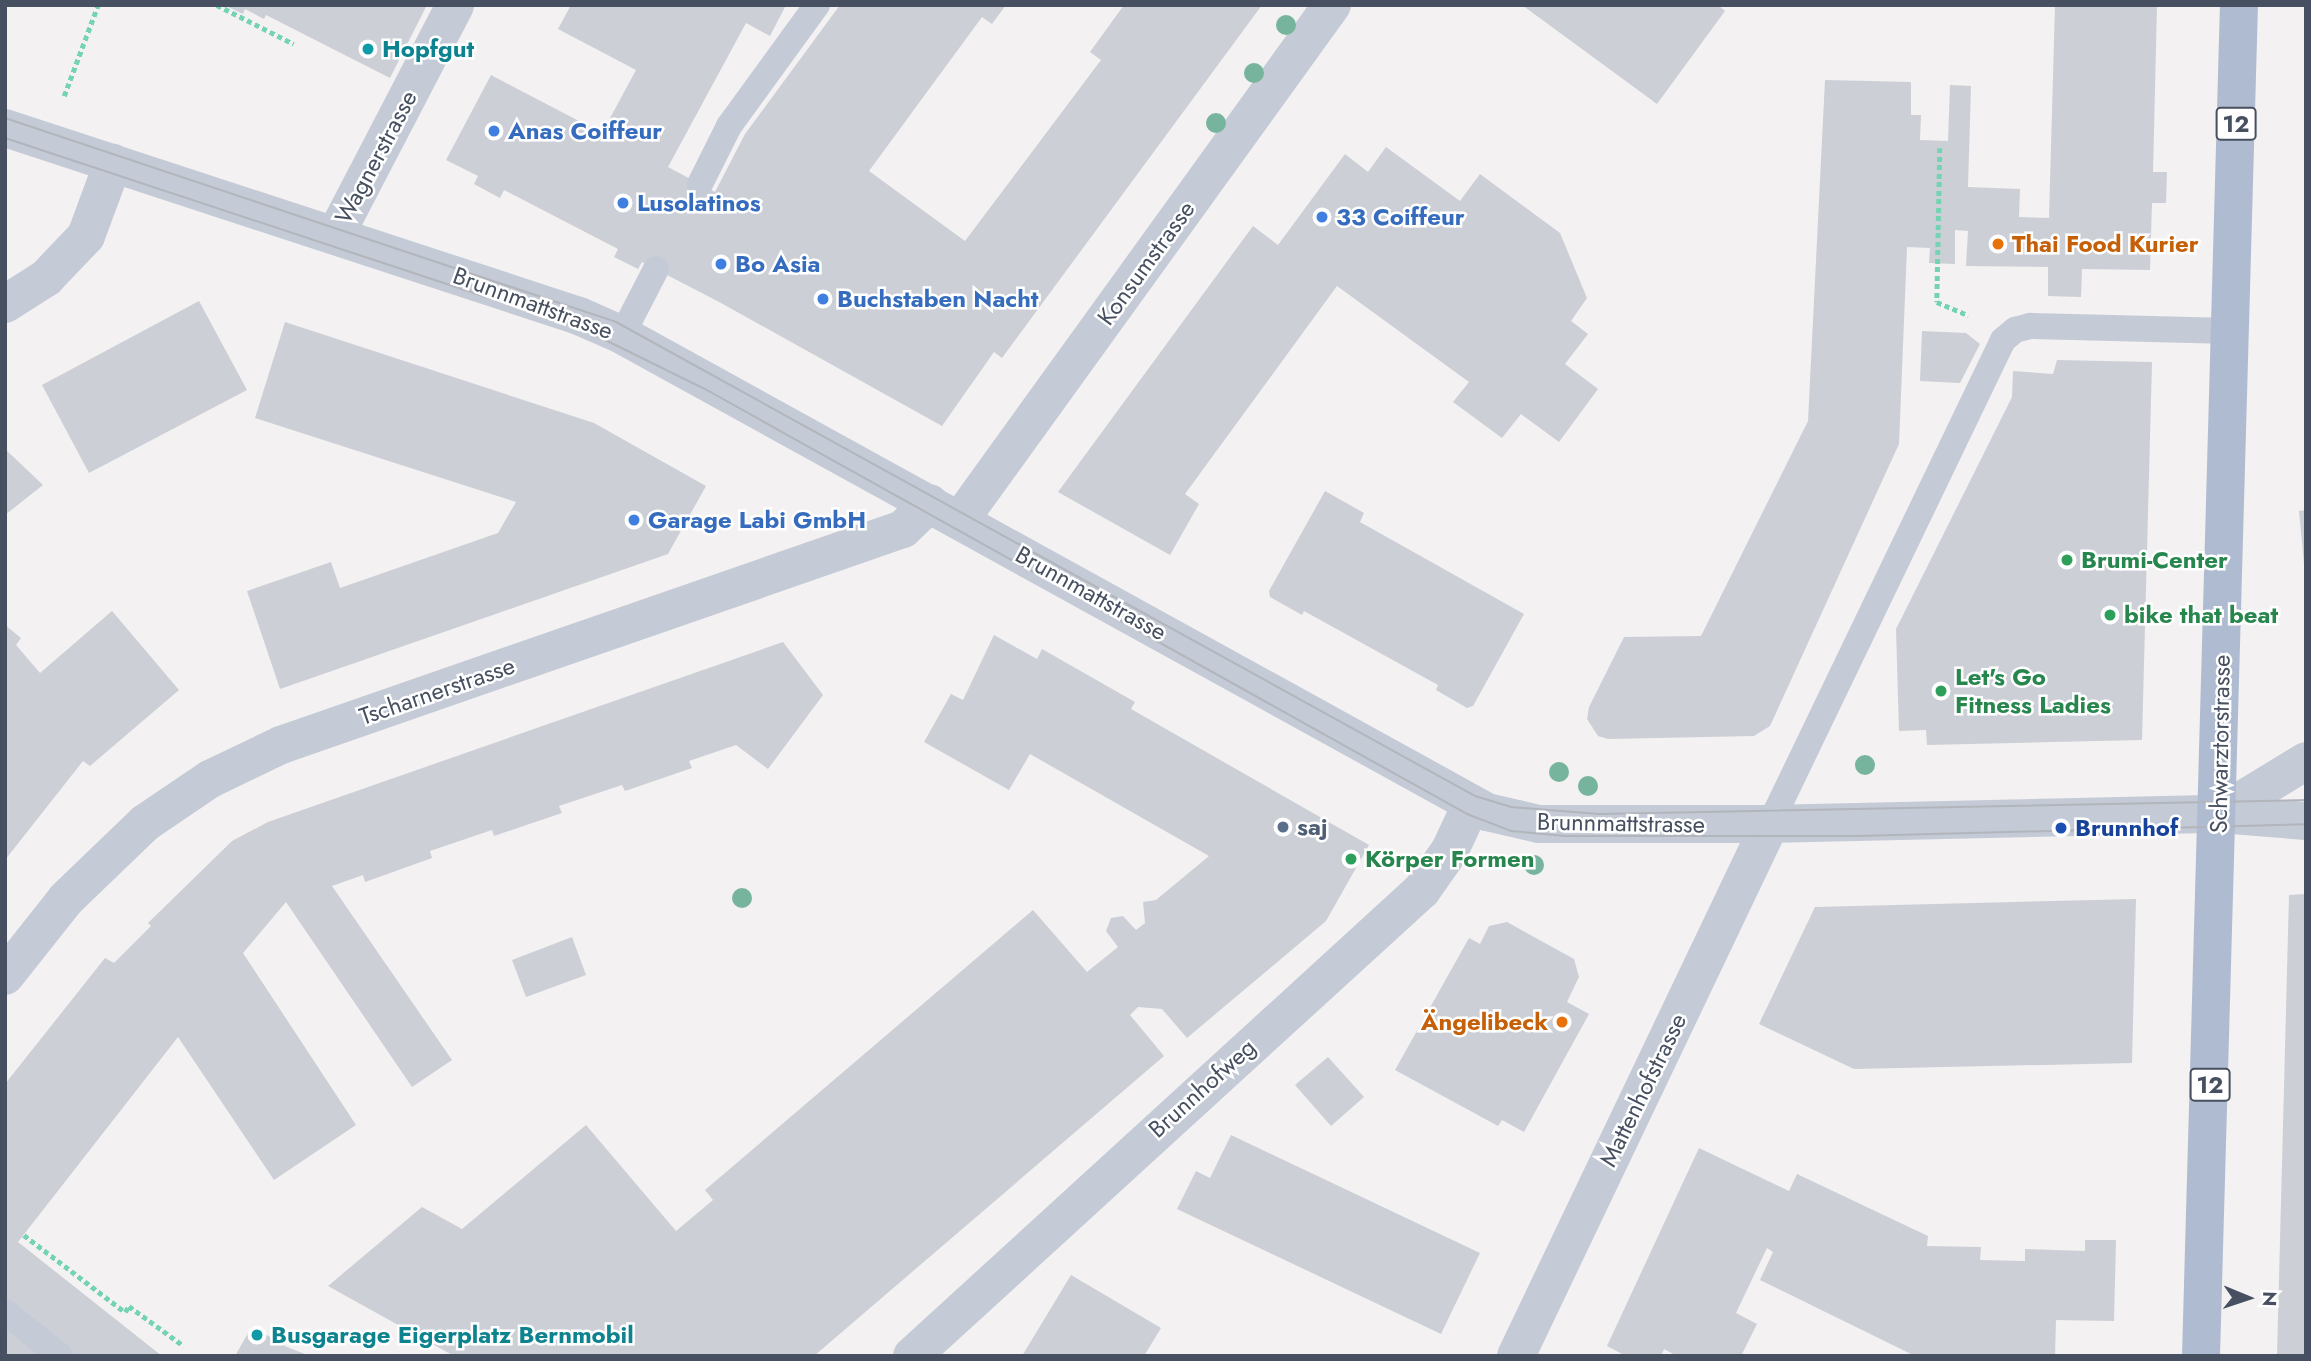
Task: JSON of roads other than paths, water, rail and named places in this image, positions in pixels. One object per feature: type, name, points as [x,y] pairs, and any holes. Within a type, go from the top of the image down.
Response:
[{"type":"main road","name":"Schwarztorstrasse","points":[[2201,1356],[2219,814],[2231,331],[2245,6]]},
{"type":"street","name":"Wagnerstrasse","points":[[335,234],[455,5]]},
{"type":"street","name":"Konsumstrasse","points":[[945,512],[1332,5]]},
{"type":"street","name":"Brunnmattstrasse","points":[[5,128],[335,234],[579,316],[622,335],[1472,805],[1539,824],[1770,824],[2219,814],[2306,821]]},
{"type":"street","points":[[5,304],[46,278],[86,236],[113,163]]},
{"type":"street","name":"Tscharnerstrasse","points":[[5,975],[66,899],[145,823],[210,779],[281,745],[903,529],[945,512]]},
{"type":"street","points":[[2219,814],[2306,761]]},
{"type":"street","name":"Brunnhofweg","points":[[912,1356],[1422,890],[1450,850],[1472,805]]},
{"type":"street","name":"Mattenhofstrasse","points":[[1516,1356],[1770,824]]},
{"type":"lane","points":[[700,184],[729,126],[817,5]]},
{"type":"lane","points":[[622,335],[656,269]]},
{"type":"lane","points":[[1770,824],[2003,341],[2015,330],[2030,326],[2231,331]]},
{"type":"lane","points":[[5,1312],[60,1356]]},
{"type":"tram line","points":[[5,118],[616,322],[1475,796],[1510,807],[1599,814],[2306,800]]},
{"type":"tram line","points":[[5,138],[583,329],[705,389],[1467,814],[1511,831],[1566,836],[1857,836],[2306,824]]},
{"type":"place","name":"Hopfgut","points":[[368,49]]},
{"type":"place","name":"Anas Coiffeur","points":[[494,131]]},
{"type":"place","name":"Lusolatinos","points":[[623,203]]},
{"type":"place","name":"33 Coiffeur","points":[[1322,217]]},
{"type":"place","name":"Thai Food Kurier","points":[[1998,244]]},
{"type":"place","name":"Bo Asia","points":[[721,264]]},
{"type":"place","name":"Buchstaben Nacht","points":[[823,299]]},
{"type":"place","name":"Garage Labi GmbH","points":[[634,520]]},
{"type":"place","name":"Brumi-Center","points":[[2067,560]]},
{"type":"place","name":"bike that beat","points":[[2110,615]]},
{"type":"place","name":"Let's Go Fitness Ladies","points":[[1941,691]]},
{"type":"place","name":"saj","points":[[1283,827]]},
{"type":"place","name":"Brunnhof","points":[[2061,828]]},
{"type":"place","name":"Körper Formen","points":[[1351,859]]},
{"type":"place","name":"Ängelibeck","points":[[1562,1022]]},
{"type":"place","name":"Busgarage Eigerplatz Bernmobil","points":[[257,1335]]}]
